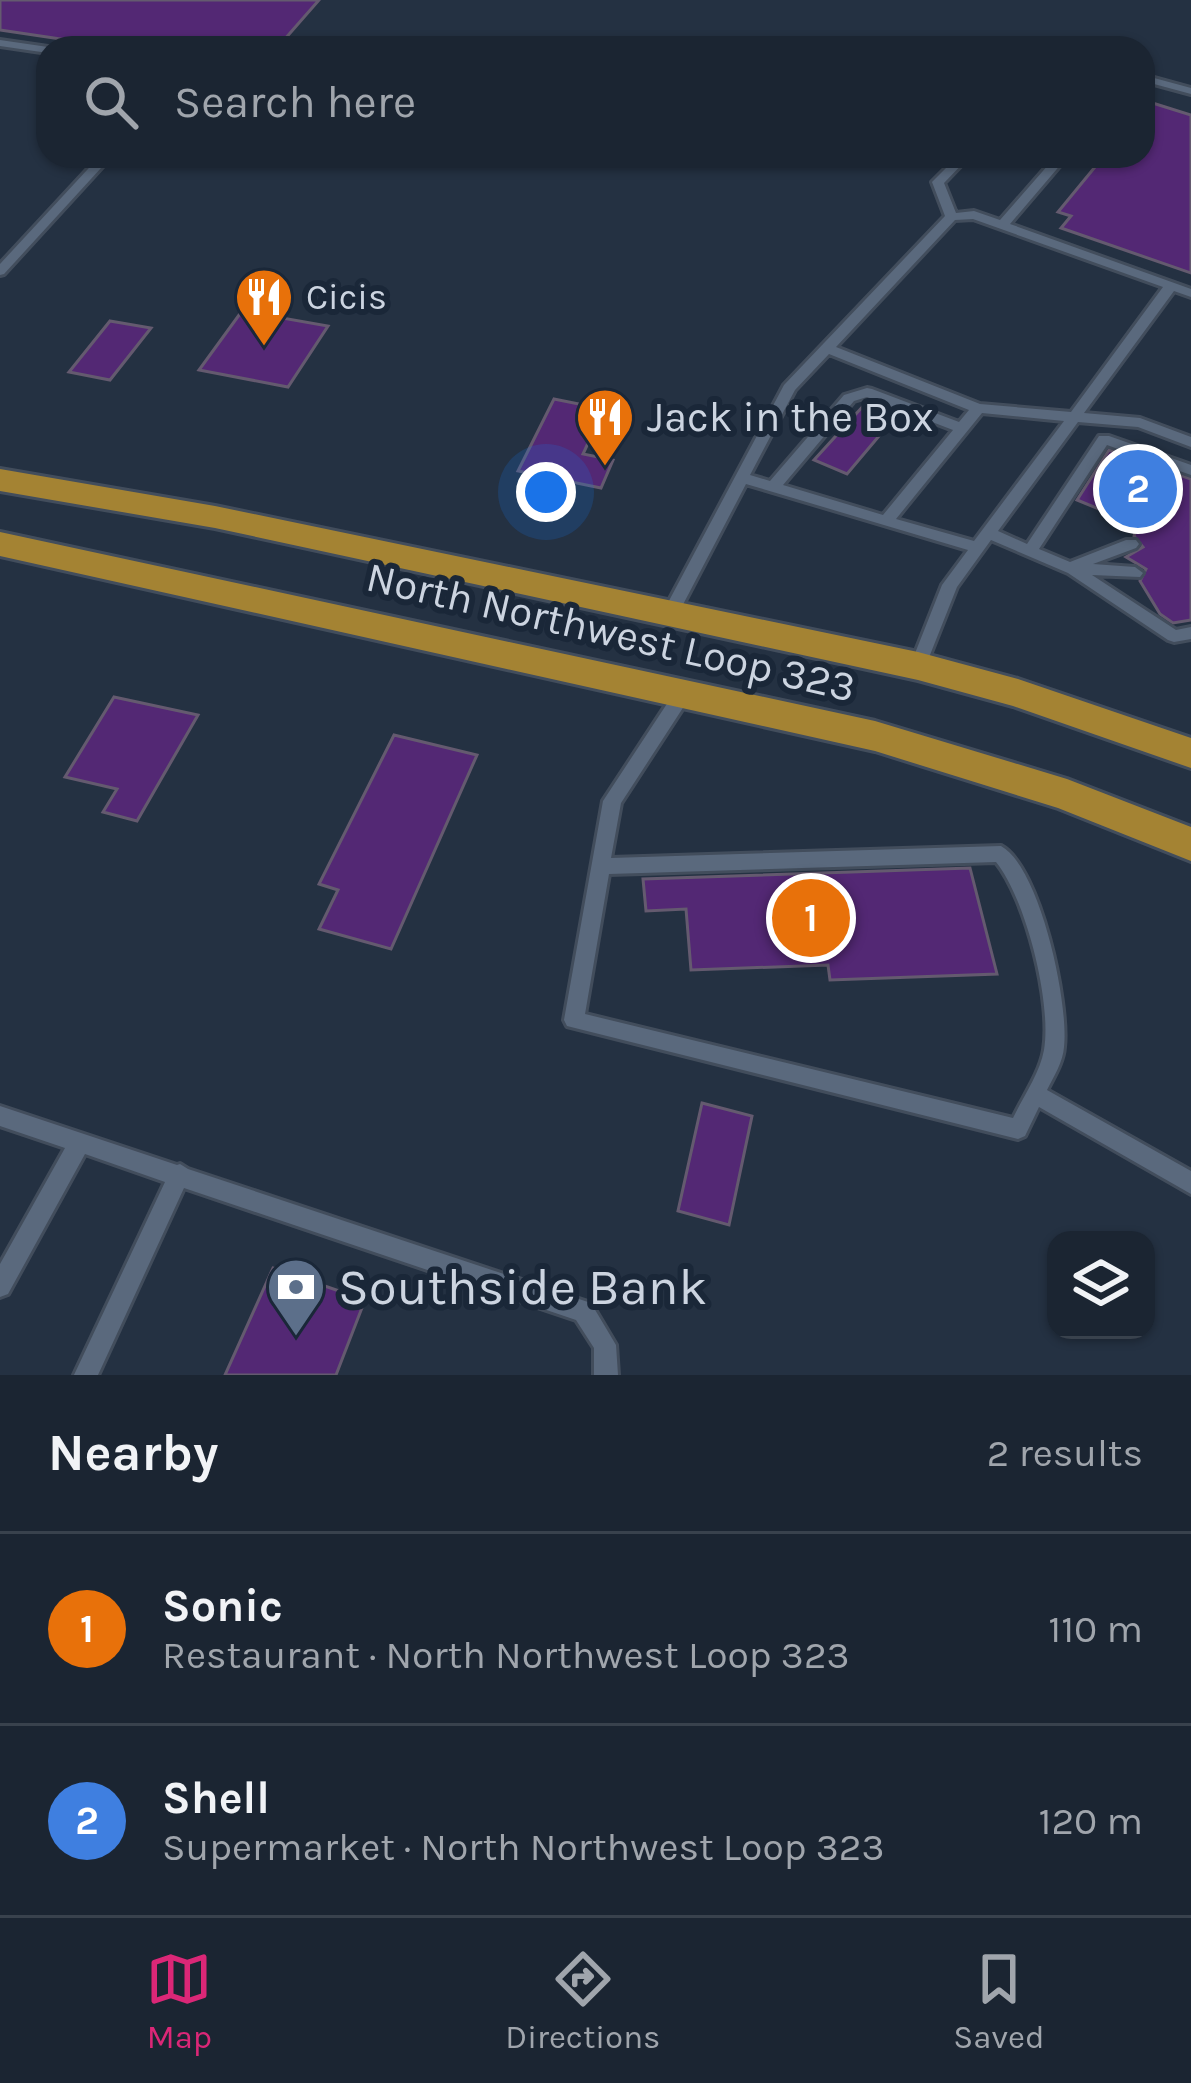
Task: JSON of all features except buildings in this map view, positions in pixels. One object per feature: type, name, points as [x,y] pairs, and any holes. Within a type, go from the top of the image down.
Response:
[{"type":"highway","name":"North Northwest Loop 323","points":[[0,479],[215,517],[919,666],[1053,704],[1191,753]]},
{"type":"highway","name":"North Northwest Loop 323","points":[[0,544],[684,692],[964,762],[1191,844]]},
{"type":"lane","points":[[0,43],[36,48]]},
{"type":"lane","points":[[1155,81],[1191,91]]},
{"type":"lane","points":[[0,271],[95,168]]},
{"type":"lane","points":[[951,217],[938,182],[952,168]]},
{"type":"lane","points":[[1002,225],[1052,168]]},
{"type":"lane","points":[[671,612],[789,388],[951,217],[974,215],[1191,293]]},
{"type":"lane","points":[[919,666],[950,585],[1078,418],[1171,286]]},
{"type":"lane","points":[[827,348],[978,408],[1140,422],[1191,442]]},
{"type":"lane","points":[[872,394],[884,371]]},
{"type":"lane","points":[[773,488],[849,398],[872,394],[962,428]]},
{"type":"lane","points":[[886,521],[978,408]]},
{"type":"lane","points":[[1030,551],[1104,440],[1191,470]]},
{"type":"lane","points":[[742,478],[979,548]]},
{"type":"lane","points":[[991,534],[1069,568],[1174,636],[1191,633]]},
{"type":"lane","points":[[1069,568],[1131,544]]},
{"type":"lane","points":[[1069,568],[1135,573]]},
{"type":"lane","points":[[599,866],[1001,854],[1021,877],[1055,1018],[1054,1054],[1018,1129],[574,1020],[599,866],[613,801],[684,692]]},
{"type":"lane","points":[[1035,1094],[1191,1184]]},
{"type":"lane","points":[[0,1117],[584,1311],[605,1345],[606,1375]]},
{"type":"lane","points":[[0,1286],[80,1142]]},
{"type":"lane","points":[[86,1375],[180,1174]]},
{"type":"place","name":"Cicis","points":[[264,348]]},
{"type":"place","name":"Jack in the Box","points":[[605,468]]},
{"type":"place","name":"Shell","points":[[1138,489]]},
{"type":"place","name":"Sonic","points":[[811,918]]},
{"type":"place","name":"Southside Bank","points":[[296,1338]]}]
